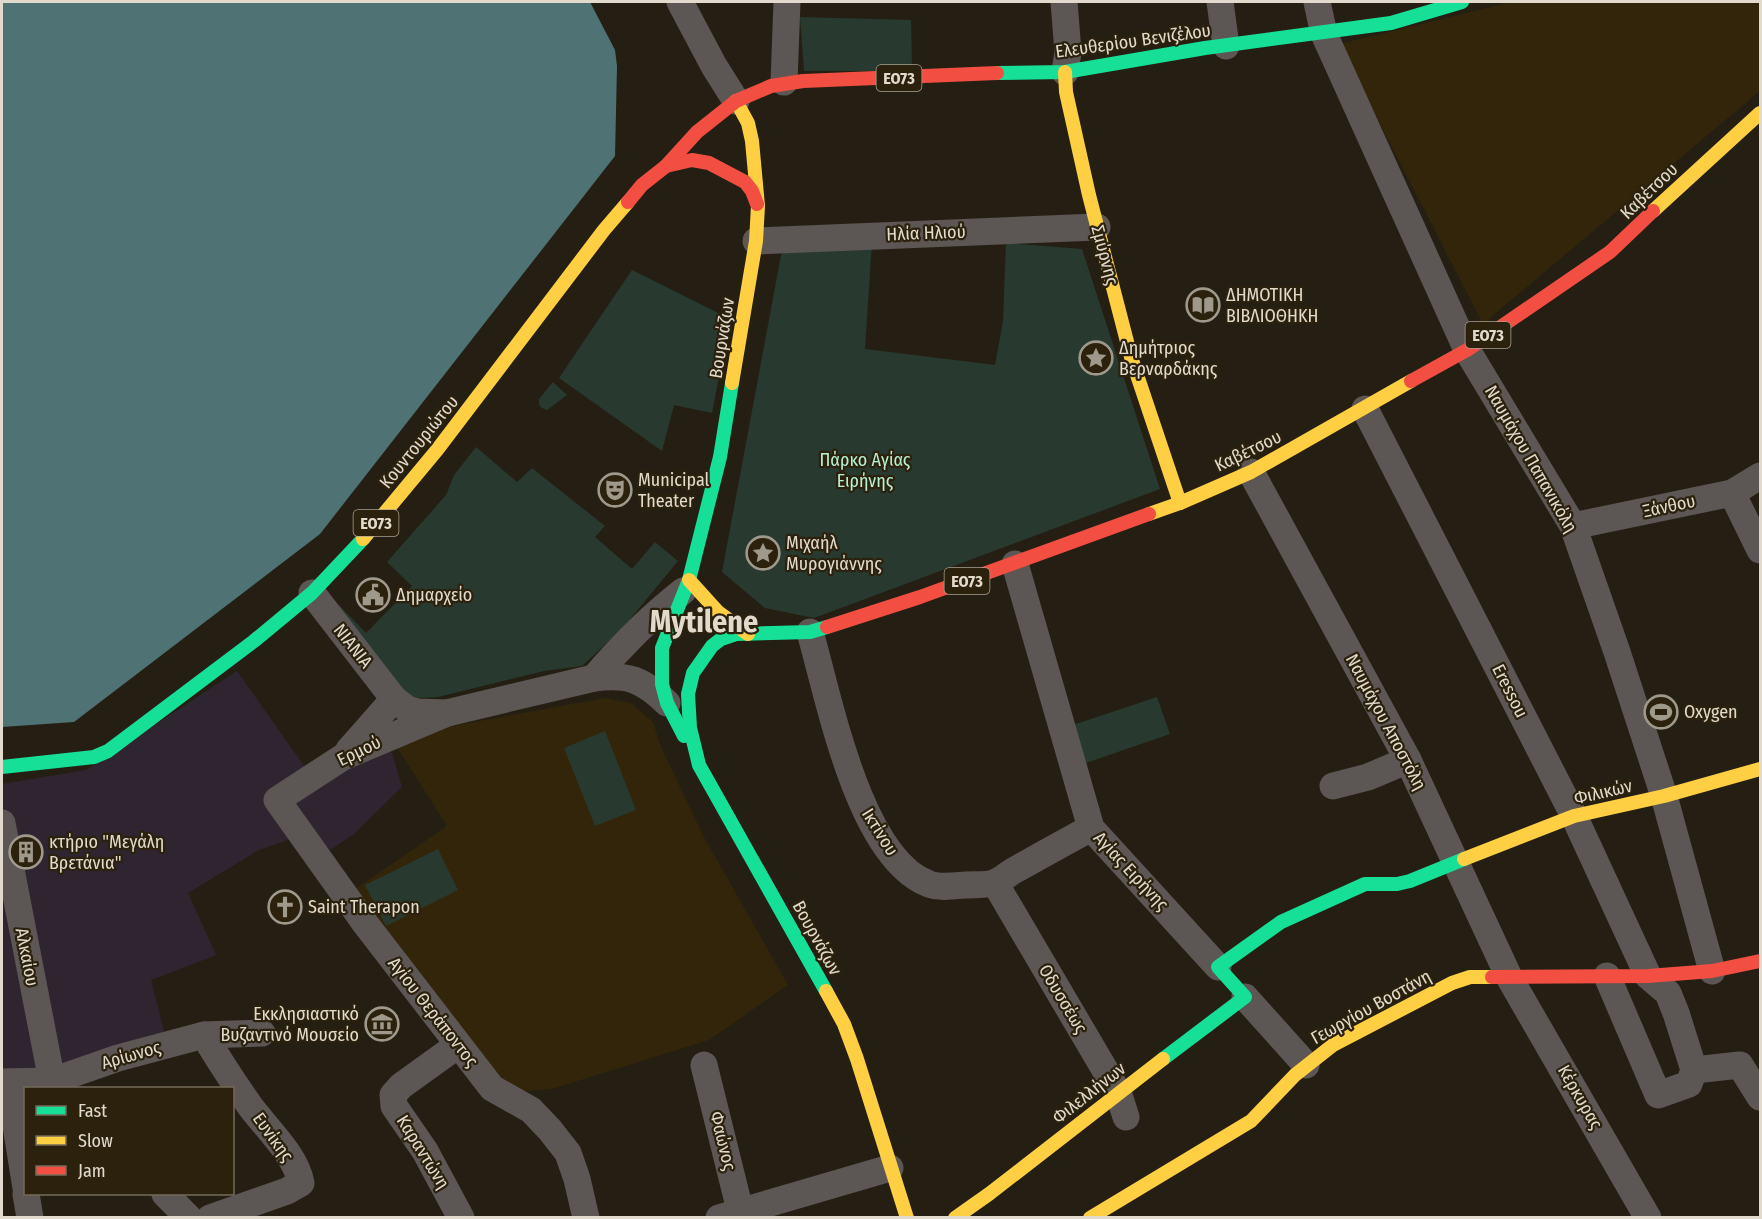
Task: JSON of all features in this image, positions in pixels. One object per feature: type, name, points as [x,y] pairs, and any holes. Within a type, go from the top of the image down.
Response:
[{"type":"main road","name":"Ελευθερίου Βενιζέλου","points":[[736,101],[784,82],[1010,72],[1065,72],[1390,23],[1462,2]]},
{"type":"main road","name":"Σμύρνης","points":[[1065,72],[1066,92],[1097,227],[1131,357],[1180,503]]},
{"type":"main road","name":"ΕΟ73","points":[[666,166],[697,132],[736,101]]},
{"type":"main road","name":"Βουρνάζων","points":[[736,101],[748,123],[758,206],[756,241],[720,458],[686,585],[662,648],[662,684],[667,703],[699,765],[844,1024],[907,1218]]},
{"type":"main road","name":"Καβέτσου","points":[[690,683],[700,661],[715,643],[731,635],[810,632],[1015,564],[1180,503],[1251,472],[1467,350],[1610,252],[1701,165],[1761,113]]},
{"type":"main road","name":"ΕΟ73","points":[[666,166],[692,160],[709,163],[746,182],[756,196],[758,206]]},
{"type":"main road","name":"Κουντουριώτου","points":[[2,767],[94,757],[108,751],[254,641],[312,593],[371,530],[437,450],[604,230],[642,185],[666,166]]},
{"type":"main road","points":[[686,585],[748,634]]},
{"type":"main road","name":"Βουρνάζων","points":[[690,683],[688,708],[699,765]]},
{"type":"main road","name":"Φιλικών","points":[[1458,864],[1574,816],[1664,796],[1761,769]]},
{"type":"main road","points":[[1218,967],[1281,922],[1365,884],[1404,883],[1458,864]]},
{"type":"main road","name":"Γεωργίου Βοστάνη","points":[[1089,1218],[1251,1121],[1306,1065],[1333,1045],[1452,983],[1470,977],[1648,976],[1712,971],[1761,961]]},
{"type":"main road","name":"Αγίας Ειρήνης","points":[[1218,967],[1245,997]]},
{"type":"main road","name":"Φιλελλήνων","points":[[956,1218],[1122,1105],[1245,997]]},
{"type":"street","points":[[680,2],[714,66],[736,101]]},
{"type":"street","points":[[784,82],[787,2]]},
{"type":"street","name":"Σμύρνης","points":[[1064,2],[1068,52],[1065,72]]},
{"type":"street","points":[[1220,2],[1226,46]]},
{"type":"street","name":"Ναυμάχου Παπανικόλη","points":[[1317,2],[1324,34],[1467,350],[1573,526],[1664,796],[1712,971]]},
{"type":"street","name":"Ηλία Ηλιού","points":[[756,241],[1097,227]]},
{"type":"street","name":"Eressou","points":[[1365,409],[1574,816],[1648,976]]},
{"type":"street","name":"Ναυμάχου Αποστόλη","points":[[1251,472],[1408,760],[1509,977]]},
{"type":"street","name":"Ξάνθου","points":[[1573,526],[1732,493],[1761,476]]},
{"type":"street","points":[[1732,493],[1761,550]]},
{"type":"street","name":"Αγίας Ειρήνης","points":[[1015,564],[1091,828],[1218,967]]},
{"type":"street","points":[[594,678],[628,639],[686,585]]},
{"type":"street","name":"NIANIA","points":[[312,593],[394,699]]},
{"type":"street","name":"Ικτίνου","points":[[810,632],[850,771],[867,816],[884,846],[906,870],[931,885],[995,883]]},
{"type":"street","points":[[343,758],[394,699],[407,709],[417,712],[447,713],[594,678],[616,676],[639,681],[654,690],[667,703]]},
{"type":"street","name":"Ερμού","points":[[277,800],[343,758],[447,713]]},
{"type":"street","points":[[1333,786],[1368,777],[1408,760]]},
{"type":"street","name":"Αγίου Θεράποντος","points":[[277,800],[364,922],[492,1088],[531,1110],[568,1153],[586,1218]]},
{"type":"street","name":"Αλκαίου","points":[[2,823],[56,1085]]},
{"type":"street","points":[[995,883],[1091,828]]},
{"type":"street","name":"Οδυσσέως","points":[[995,883],[1122,1105]]},
{"type":"street","points":[[1607,976],[1658,1095],[1689,1084],[1694,1070],[1668,993],[1648,976]]},
{"type":"street","name":"Κέρκυρας","points":[[1509,977],[1648,1218]]},
{"type":"street","name":"Αγίας Ειρήνης","points":[[1245,997],[1306,1065]]},
{"type":"street","name":"Αρίωνος","points":[[5,1082],[56,1085],[118,1058],[204,1035],[262,1033]]},
{"type":"street","name":"Ευνίκης","points":[[204,1035],[252,1107],[280,1142],[301,1179],[301,1183],[294,1189],[210,1218]]},
{"type":"street","name":"Καραντώνη","points":[[458,1045],[401,1086],[393,1095],[394,1106],[425,1150],[461,1218]]},
{"type":"street","name":"Φαώνος","points":[[704,1065],[734,1216]]},
{"type":"street","points":[[1694,1070],[1740,1065],[1761,1097]]},
{"type":"street","points":[[5,1082],[24,1178]]},
{"type":"street","points":[[734,1216],[890,1168]]},
{"type":"street","points":[[26,1195],[30,1218]]},
{"type":"street","points":[[166,1195],[189,1218]]},
{"type":"shaded area","points":[[1511,2],[1759,2],[1760,91],[1491,317],[1484,326],[1339,44]]},
{"type":"shaded area","points":[[237,671],[314,780],[389,743],[402,787],[354,834],[314,861],[297,837],[259,850],[188,893],[216,955],[151,980],[166,1039],[2,1078],[2,784],[86,770]]},
{"type":"shaded area","points":[[605,698],[631,703],[653,722],[661,747],[704,837],[788,985],[709,1040],[552,1089],[525,1091],[497,1078],[351,892],[447,826],[395,744],[414,732]]},
{"type":"green space","points":[[800,17],[911,20],[912,71],[804,71]]},
{"type":"green space","name":"Πάρκο Αγίας Ειρήνης","points":[[872,242],[865,349],[995,365],[1003,321],[1006,243],[1082,249],[1160,489],[814,618],[765,608],[722,572],[782,250]]},
{"type":"green space","points":[[632,270],[730,319],[712,413],[674,405],[662,451],[559,378]]},
{"type":"green space","points":[[553,382],[567,395],[547,410],[539,405],[539,399]]},
{"type":"green space","points":[[476,447],[517,482],[532,468],[605,526],[595,537],[632,569],[655,542],[678,561],[622,629],[582,666],[544,671],[438,697],[418,698],[400,692],[339,612],[339,605],[366,633],[412,586],[387,562],[446,495],[454,475]]},
{"type":"green space","points":[[1157,697],[1170,734],[1083,764],[1070,726]]},
{"type":"green space","points":[[605,731],[636,810],[595,826],[564,748]]},
{"type":"green space","points":[[438,849],[458,890],[386,926],[365,885]]},
{"type":"water","points":[[2,2],[590,2],[615,50],[617,66],[615,156],[320,534],[74,722],[2,727]]},
{"type":"traffic: fast","points":[[997,73],[1065,72],[1205,48],[1391,23],[1462,2]]},
{"type":"traffic: fast","points":[[684,736],[667,703],[662,684],[662,648],[689,580],[720,457],[732,383]]},
{"type":"traffic: fast","points":[[2,767],[94,757],[108,751],[254,641],[312,593],[363,539]]},
{"type":"traffic: fast","points":[[826,991],[699,765],[690,728],[688,694],[693,673],[712,646],[721,639],[736,634],[810,632],[827,627]]},
{"type":"traffic: fast","points":[[1163,1059],[1245,997],[1218,967],[1281,922],[1365,884],[1397,884],[1410,881],[1464,859]]},
{"type":"traffic: slow","points":[[1065,72],[1066,92],[1089,195],[1131,357],[1180,503]]},
{"type":"traffic: slow","points":[[732,383],[756,241],[758,206],[752,141],[748,123],[736,101]]},
{"type":"traffic: slow","points":[[1653,211],[1760,113]]},
{"type":"traffic: slow","points":[[363,539],[437,450],[604,230],[628,202]]},
{"type":"traffic: slow","points":[[1149,514],[1251,472],[1411,381]]},
{"type":"traffic: slow","points":[[689,580],[718,612],[748,634]]},
{"type":"traffic: slow","points":[[1464,859],[1574,816],[1664,796],[1760,769]]},
{"type":"traffic: slow","points":[[1090,1218],[1251,1121],[1295,1075],[1333,1045],[1452,983],[1470,977],[1492,977]]},
{"type":"traffic: slow","points":[[826,991],[844,1024],[857,1059],[907,1218]]},
{"type":"traffic: slow","points":[[955,1218],[1163,1059]]},
{"type":"traffic: jam","points":[[628,202],[642,185],[666,166],[697,132],[736,101],[771,86],[803,81],[997,73]]},
{"type":"traffic: jam","points":[[666,166],[692,160],[709,163],[745,182],[752,191],[757,204]]},
{"type":"traffic: jam","points":[[1411,381],[1467,350],[1610,252],[1653,211]]},
{"type":"traffic: jam","points":[[827,627],[920,597],[1149,514]]},
{"type":"traffic: jam","points":[[1492,977],[1648,976],[1712,971],[1760,961]]},
{"type":"place","name":"ΔΗΜΟΤΙΚΗ ΒΙΒΛΙΟΘΗΚΗ","points":[[1203,305]]},
{"type":"place","name":"Δημήτριος Βερναρδάκης","points":[[1096,358]]},
{"type":"place","name":"Municipal Theater","points":[[615,490]]},
{"type":"place","name":"Μιχαήλ Μυρογιάννης","points":[[763,553]]},
{"type":"place","name":"Δημαρχείο","points":[[373,595]]},
{"type":"place","name":"Oxygen","points":[[1661,712]]},
{"type":"place","name":"κτήριο \"Μεγάλη Βρετάνια\"","points":[[26,852]]},
{"type":"place","name":"Saint Therapon","points":[[285,907]]},
{"type":"place","name":"Εκκλησιαστικό Βυζαντινό Μουσείο","points":[[382,1024]]},
{"type":"district","name":"Mytilene","points":[[704,622]]}]
